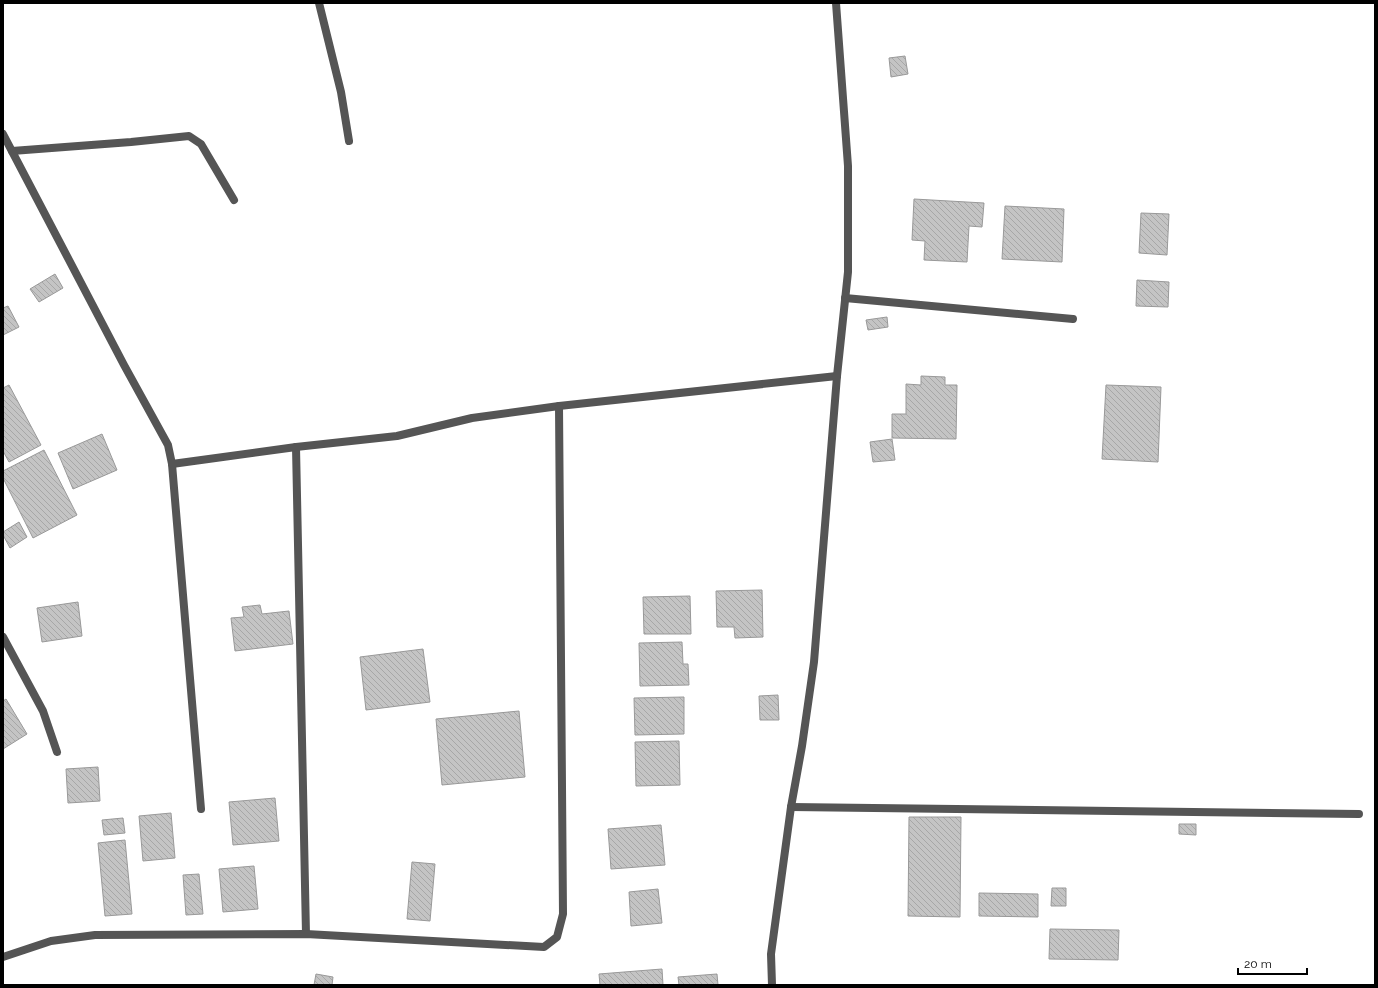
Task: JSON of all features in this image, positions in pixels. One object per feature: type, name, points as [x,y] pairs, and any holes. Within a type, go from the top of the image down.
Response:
[{"type":"street","points":[[319,3],[341,92],[349,141]]},
{"type":"street","points":[[772,985],[771,954],[791,807],[802,746],[814,662],[837,376],[848,272],[848,166],[836,3]]},
{"type":"street","points":[[3,134],[124,365],[168,445],[172,464],[201,809]]},
{"type":"street","points":[[12,151],[189,136],[201,144],[234,200]]},
{"type":"street","points":[[845,298],[1073,319]]},
{"type":"street","points":[[172,464],[296,447],[397,436],[472,418],[559,406],[837,376]]},
{"type":"street","points":[[3,957],[51,941],[94,935],[306,934],[544,947],[557,937],[563,914],[559,406]]},
{"type":"street","points":[[296,447],[306,934]]},
{"type":"street","points":[[3,637],[43,711],[57,752]]},
{"type":"street","points":[[791,807],[1358,814]]},
{"type":"building","points":[[905,56],[908,74],[891,77],[889,58]]},
{"type":"building","points":[[914,199],[984,203],[982,227],[969,226],[967,262],[924,260],[925,241],[912,240]]},
{"type":"building","points":[[1005,206],[1064,209],[1062,262],[1002,259]]},
{"type":"building","points":[[1141,213],[1169,214],[1167,255],[1139,253]]},
{"type":"building","points":[[55,274],[63,288],[39,302],[30,289]]},
{"type":"building","points":[[1137,280],[1169,282],[1168,307],[1136,306]]},
{"type":"building","points":[[8,306],[19,327],[3,335],[3,308]]},
{"type":"building","points":[[887,317],[888,327],[868,330],[866,320]]},
{"type":"building","points":[[921,376],[945,377],[945,385],[957,385],[956,439],[892,438],[892,414],[906,414],[906,384],[921,385]]},
{"type":"building","points":[[9,385],[41,445],[9,462],[3,451],[3,388]]},
{"type":"building","points":[[1106,385],[1161,387],[1158,462],[1102,459]]},
{"type":"building","points":[[102,434],[117,470],[73,489],[58,453]]},
{"type":"building","points":[[892,439],[895,460],[873,462],[870,442]]},
{"type":"building","points":[[44,450],[77,515],[33,538],[3,478],[3,471]]},
{"type":"building","points":[[19,522],[27,537],[10,548],[3,535],[3,532]]},
{"type":"building","points":[[762,590],[763,637],[735,638],[734,627],[717,627],[716,591]]},
{"type":"building","points":[[690,596],[691,634],[644,634],[643,597]]},
{"type":"building","points":[[78,602],[82,636],[42,642],[37,608]]},
{"type":"building","points":[[260,605],[262,614],[289,611],[293,644],[235,651],[231,618],[244,617],[242,607]]},
{"type":"building","points":[[682,642],[683,664],[688,664],[689,685],[640,686],[639,643]]},
{"type":"building","points":[[423,649],[430,702],[366,710],[360,657]]},
{"type":"building","points":[[778,695],[779,720],[760,720],[759,696]]},
{"type":"building","points":[[684,697],[684,734],[635,735],[634,698]]},
{"type":"building","points":[[6,699],[27,734],[3,749],[3,701]]},
{"type":"building","points":[[519,711],[525,777],[442,785],[436,719]]},
{"type":"building","points":[[679,741],[680,785],[636,786],[635,742]]},
{"type":"building","points":[[98,767],[100,801],[68,803],[66,769]]},
{"type":"building","points":[[275,798],[279,841],[233,845],[229,802]]},
{"type":"building","points":[[171,813],[175,858],[143,861],[139,816]]},
{"type":"building","points":[[909,817],[961,817],[960,917],[908,916]]},
{"type":"building","points":[[123,818],[125,833],[104,835],[102,820]]},
{"type":"building","points":[[1179,824],[1196,824],[1196,835],[1179,834]]},
{"type":"building","points":[[661,825],[665,865],[611,869],[608,829]]},
{"type":"building","points":[[125,840],[132,914],[105,916],[98,843]]},
{"type":"building","points":[[412,862],[435,864],[430,921],[407,919]]},
{"type":"building","points":[[254,866],[258,909],[223,912],[219,869]]},
{"type":"building","points":[[199,874],[203,914],[186,915],[183,875]]},
{"type":"building","points":[[1052,888],[1066,888],[1066,906],[1051,906]]},
{"type":"building","points":[[658,889],[662,923],[631,926],[629,892]]},
{"type":"building","points":[[979,893],[1038,894],[1038,917],[979,916]]},
{"type":"building","points":[[1050,929],[1119,930],[1118,960],[1049,959]]},
{"type":"building","points":[[662,969],[663,985],[600,985],[599,974]]},
{"type":"building","points":[[316,974],[333,977],[332,985],[314,985]]},
{"type":"building","points":[[717,974],[718,985],[679,985],[678,977]]}]
